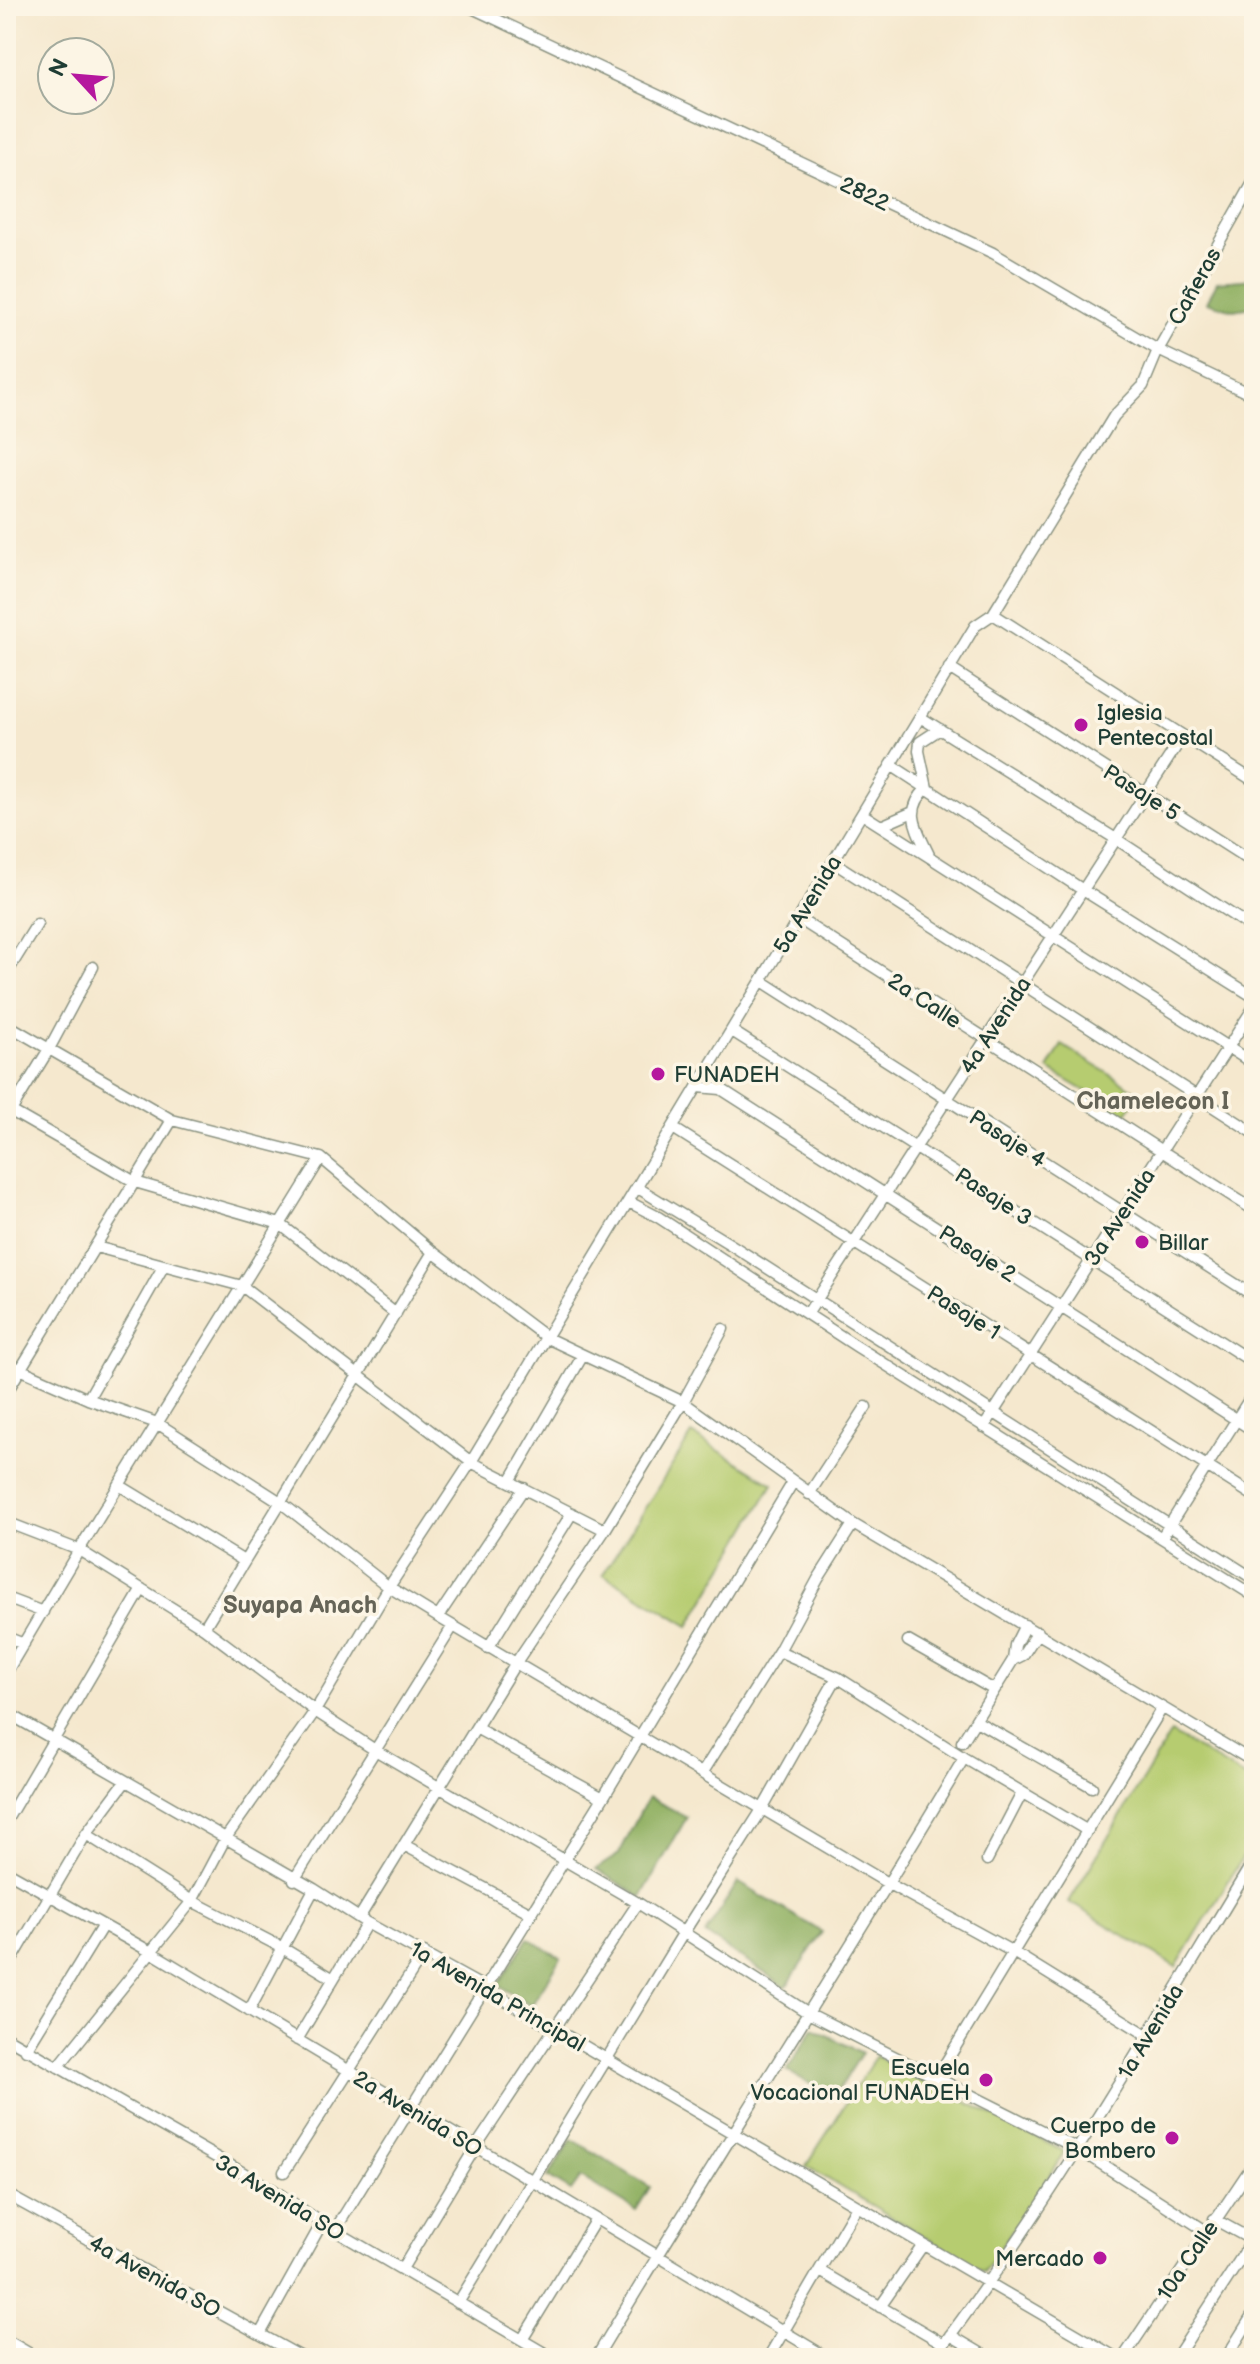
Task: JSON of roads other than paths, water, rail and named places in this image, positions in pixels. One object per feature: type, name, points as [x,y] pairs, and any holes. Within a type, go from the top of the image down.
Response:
[{"type":"street","name":"2822","points":[[468,6],[993,253],[1158,350],[1254,396]]},
{"type":"street","name":"Cañeras","points":[[993,614],[1114,416],[1143,386],[1158,350],[1254,181]]},
{"type":"street","name":"5a Avenida","points":[[58,2067],[192,1901],[225,1839],[315,1711],[389,1587],[547,1338],[949,668],[975,626],[993,614]]},
{"type":"street","points":[[993,614],[1254,781]]},
{"type":"street","name":"Pasaje 5","points":[[949,668],[1254,863]]},
{"type":"street","points":[[920,717],[1254,929]]},
{"type":"street","points":[[927,788],[920,742],[940,729]]},
{"type":"street","name":"4a Avenida","points":[[808,1313],[1183,736]]},
{"type":"street","points":[[891,765],[1254,997]]},
{"type":"street","points":[[927,788],[917,799],[913,812],[929,857]]},
{"type":"street","points":[[881,826],[913,812]]},
{"type":"street","points":[[862,814],[1254,1064]]},
{"type":"street","points":[[833,862],[1254,1133]]},
{"type":"street","name":"2a Calle","points":[[799,919],[1254,1210]]},
{"type":"street","points":[[6,974],[37,924]]},
{"type":"street","points":[[93,967],[9,1115],[135,1182],[280,1224],[396,1314]]},
{"type":"street","name":"Pasaje 4","points":[[762,981],[1254,1296]]},
{"type":"street","name":"3a Avenida","points":[[984,1427],[1254,1007]]},
{"type":"street","points":[[6,1024],[172,1120],[321,1158],[433,1252],[547,1338],[683,1402],[853,1524],[1254,1762]]},
{"type":"street","name":"Pasaje 3","points":[[732,1031],[1254,1363]]},
{"type":"street","name":"Pasaje 2","points":[[698,1087],[721,1089],[1254,1431]]},
{"type":"street","points":[[6,1393],[172,1120]]},
{"type":"street","name":"Pasaje 1","points":[[673,1128],[1254,1496]]},
{"type":"street","points":[[6,1673],[321,1158]]},
{"type":"street","points":[[638,1188],[1254,1579]]},
{"type":"street","points":[[629,1202],[658,1217],[1254,1596]]},
{"type":"street","points":[[96,1247],[242,1286],[471,1462],[605,1530]]},
{"type":"street","points":[[204,1628],[433,1252]]},
{"type":"street","points":[[88,1399],[163,1267]]},
{"type":"street","points":[[297,2040],[404,1845],[515,1664],[605,1530],[683,1402],[723,1329]]},
{"type":"street","points":[[510,1481],[583,1355]]},
{"type":"street","points":[[6,1363],[88,1399],[157,1423],[279,1501],[389,1587],[889,1884],[1013,1952],[1147,2035]]},
{"type":"street","points":[[1162,1537],[1254,1392]]},
{"type":"street","points":[[809,1494],[866,1407]]},
{"type":"street","points":[[335,2230],[603,1798],[793,1482]]},
{"type":"street","points":[[119,1485],[244,1561]]},
{"type":"street","points":[[438,1617],[524,1488]]},
{"type":"street","points":[[488,1648],[572,1513]]},
{"type":"street","points":[[6,1522],[79,1550],[204,1628],[315,1711],[375,1750],[638,1903],[810,2014],[1078,2149],[1206,2231]]},
{"type":"street","points":[[703,1772],[779,1651],[818,1579],[853,1524]]},
{"type":"street","points":[[6,1821],[142,1589]]},
{"type":"street","points":[[6,1598],[43,1612]]},
{"type":"street","points":[[962,1742],[1013,1660],[1015,1645],[1025,1625]]},
{"type":"street","points":[[294,1880],[453,1626]]},
{"type":"street","points":[[1013,1660],[1023,1655],[1038,1632]]},
{"type":"street","points":[[6,1637],[24,1644]]},
{"type":"street","points":[[908,1641],[994,1690]]},
{"type":"street","points":[[779,1651],[837,1677],[964,1758],[1088,1831]]},
{"type":"street","points":[[458,2303],[763,1808],[837,1677]]},
{"type":"street","points":[[937,2077],[1162,1708]]},
{"type":"street","name":"1a Avenida Principal","points":[[6,1712],[608,2059],[987,2284]]},
{"type":"street","points":[[976,1721],[1092,1787]]},
{"type":"street","points":[[476,1728],[603,1798]]},
{"type":"street","points":[[596,2358],[810,2014],[964,1758]]},
{"type":"street","points":[[6,1970],[86,1834],[125,1782]]},
{"type":"street","points":[[987,1860],[1022,1793]]},
{"type":"street","points":[[86,1834],[192,1901],[281,1947],[332,1978]]},
{"type":"street","points":[[404,1845],[531,1913]]},
{"type":"street","name":"1a Avenida","points":[[933,2358],[1078,2149],[1254,1860]]},
{"type":"street","name":"2a Avenida SO","points":[[6,1871],[151,1952],[828,2358]]},
{"type":"street","points":[[249,2011],[314,1889]]},
{"type":"street","points":[[402,2269],[475,2148],[638,1903]]},
{"type":"street","points":[[26,2050],[103,1925]]},
{"type":"street","points":[[284,2172],[424,1953]]},
{"type":"street","name":"3a Avenida SO","points":[[6,2037],[275,2191],[322,2223],[553,2358]]},
{"type":"street","name":"10a Calle","points":[[1120,2358],[1254,2163]]},
{"type":"street","name":"4a Avenida SO","points":[[6,2194],[303,2358]]},
{"type":"street","points":[[768,2358],[857,2206]]},
{"type":"street","points":[[522,2340],[596,2219]]},
{"type":"street","points":[[1176,2358],[1253,2240],[1214,2219]]},
{"type":"street","points":[[260,2334],[322,2223]]},
{"type":"street","points":[[880,2307],[923,2245]]},
{"type":"street","points":[[820,2271],[880,2307],[989,2358]]},
{"type":"street","points":[[987,2284],[1120,2358]]},
{"type":"street","points":[[1226,2358],[1254,2313]]},
{"type":"street","points":[[6,2341],[35,2358]]},
{"type":"street","points":[[1092,2358],[1098,2347]]},
{"type":"place","name":"Iglesia Pentecostal","points":[[1081,725]]},
{"type":"place","name":"FUNADEH","points":[[658,1074]]},
{"type":"place","name":"Billar","points":[[1142,1242]]},
{"type":"place","name":"Escuela Vocacional FUNADEH","points":[[986,2080]]},
{"type":"place","name":"Cuerpo de Bombero","points":[[1172,2138]]},
{"type":"place","name":"Mercado","points":[[1100,2258]]},
{"type":"district","name":"Chamelecon I","points":[[1153,1101]]},
{"type":"district","name":"Suyapa Anach","points":[[300,1605]]}]
